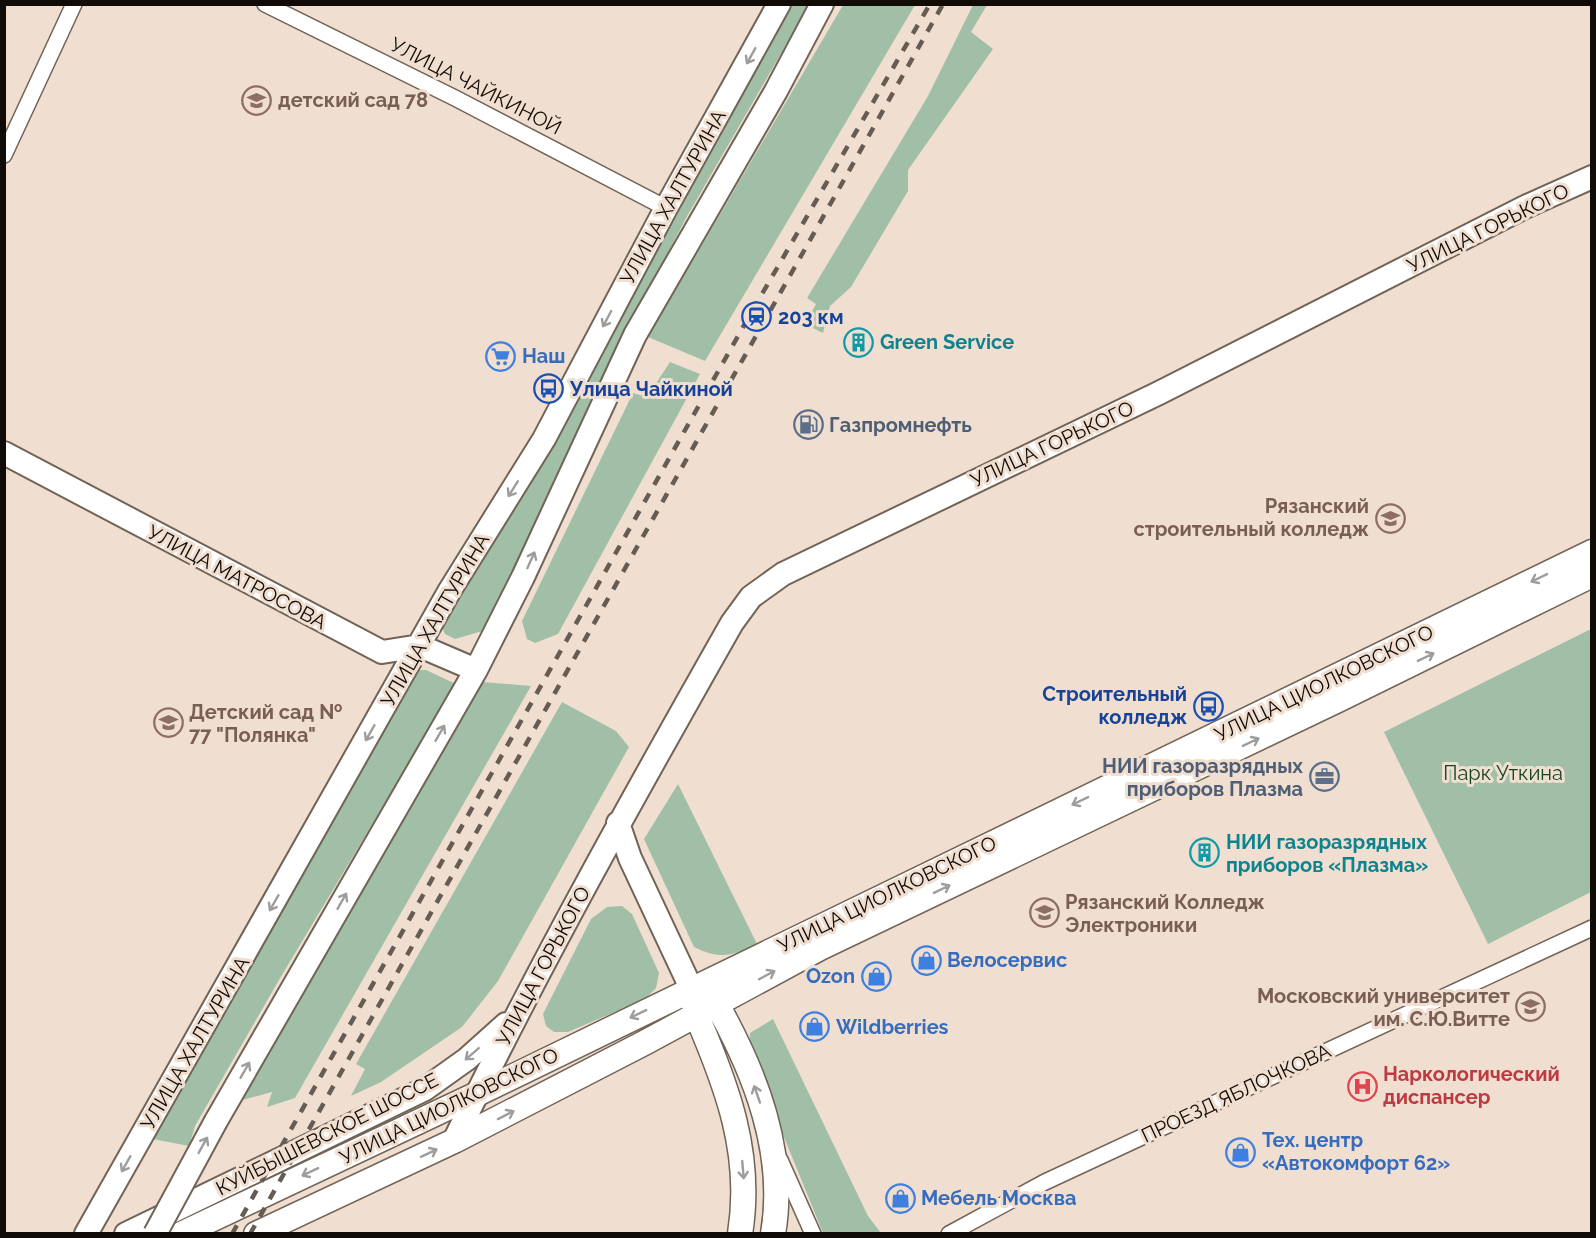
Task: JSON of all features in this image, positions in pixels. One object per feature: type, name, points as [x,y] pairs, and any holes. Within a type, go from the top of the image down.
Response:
[{"type":"main road","name":"УЛИЦА ХАЛТУРИНА","points":[[86,1233],[450,590],[544,439],[666,208],[779,4]]},
{"type":"main road","name":"УЛИЦА ХАЛТУРИНА","points":[[155,1233],[216,1121],[476,670],[523,577],[635,335],[776,91],[822,4]]},
{"type":"main road","name":"УЛИЦА ГОРЬКОГО","points":[[453,1142],[516,1015],[618,823],[732,623],[752,597],[783,574],[1159,393],[1525,207],[1592,177]]},
{"type":"main road","name":"УЛИЦА МАТРОСОВА","points":[[4,453],[382,652],[420,646]]},
{"type":"main road","name":"УЛИЦА ЦИОЛКОВСКОГО","points":[[181,1233],[477,1094],[1592,552]]},
{"type":"main road","name":"УЛИЦА ЦИОЛКОВСКОГО","points":[[256,1233],[453,1142],[820,948],[1330,704],[1592,575]]},
{"type":"main road","points":[[420,646],[476,670]]},
{"type":"main road","points":[[618,823],[630,858],[691,988],[742,1054],[770,1138],[777,1180],[773,1233]]},
{"type":"main road","points":[[706,1009],[740,1140],[744,1175],[740,1233]]},
{"type":"main road","name":"КУЙБЫШЕВСКОЕ ШОССЕ","points":[[126,1233],[425,1089],[467,1059],[516,1015]]},
{"type":"street","points":[[4,155],[74,4]]},
{"type":"street","name":"УЛИЦА ЧАЙКИНОЙ","points":[[265,4],[666,208]]},
{"type":"street","name":"ПРОЕЗД ЯБЛОЧКОВА","points":[[949,1233],[1045,1182],[1592,928]]},
{"type":"street","points":[[770,1138],[813,1233]]},
{"type":"green space","points":[[790,5],[809,5],[686,218],[625,335],[486,630],[455,639],[445,634],[441,625]]},
{"type":"green space","points":[[843,5],[915,5],[705,361],[648,337]]},
{"type":"green space","points":[[973,5],[987,5],[971,32],[993,49],[908,170],[908,191],[851,287],[830,306],[823,333],[805,324],[816,304],[807,298],[928,96]]},
{"type":"green space","points":[[670,362],[700,374],[558,634],[535,643],[527,639],[522,621],[633,393],[647,397]]},
{"type":"green space","name":"Парк Уткина","points":[[1591,629],[1591,892],[1488,944],[1384,732]]},
{"type":"green space","points":[[417,670],[426,670],[456,684],[279,980],[195,1126],[189,1146],[153,1139]]},
{"type":"green space","points":[[482,682],[531,686],[295,1098],[267,1107],[272,1092],[239,1101],[338,925]]},
{"type":"green space","points":[[562,702],[616,731],[629,747],[498,981],[462,1027],[381,1082],[351,1096],[365,1069],[356,1064]]},
{"type":"green space","points":[[678,784],[757,944],[733,954],[712,954],[694,947],[644,839]]},
{"type":"green space","points":[[622,906],[632,914],[659,973],[656,988],[645,999],[568,1032],[554,1032],[546,1026],[543,1014],[591,919],[607,907]]},
{"type":"green space","points":[[773,1019],[868,1216],[881,1233],[823,1233],[749,1051],[750,1033]]},
{"type":"railway","points":[[232,1234],[751,313],[930,4]]},
{"type":"railway","points":[[250,1234],[943,4]]},
{"type":"place","name":"детский сад 78","points":[[257,100]]},
{"type":"place","name":"203 км","points":[[757,317]]},
{"type":"place","name":"Green Service","points":[[859,342]]},
{"type":"place","name":"Наш","points":[[501,356]]},
{"type":"place","name":"Улица Чайкиной","points":[[549,389]]},
{"type":"place","name":"Газпромнефть","points":[[808,425]]},
{"type":"place","name":"Рязанский строительный колледж","points":[[1390,518]]},
{"type":"place","name":"Строительный колледж","points":[[1208,706]]},
{"type":"place","name":"Детский сад № 77 \"Полянка\"","points":[[168,723]]},
{"type":"place","name":"НИИ газоразрядных приборов Плазма","points":[[1324,777]]},
{"type":"place","name":"НИИ газоразрядных приборов «Плазма»","points":[[1205,853]]},
{"type":"place","name":"Рязанский Колледж Электроники","points":[[1044,913]]},
{"type":"place","name":"Велосервис","points":[[926,960]]},
{"type":"place","name":"Ozon","points":[[876,976]]},
{"type":"place","name":"Московский университет им. С.Ю.Витте","points":[[1531,1007]]},
{"type":"place","name":"Wildberries","points":[[815,1027]]},
{"type":"place","name":"Наркологический диспансер","points":[[1362,1086]]},
{"type":"place","name":"Тех. центр «Автокомфорт 62»","points":[[1241,1152]]},
{"type":"place","name":"Мебель Москва","points":[[900,1198]]}]
